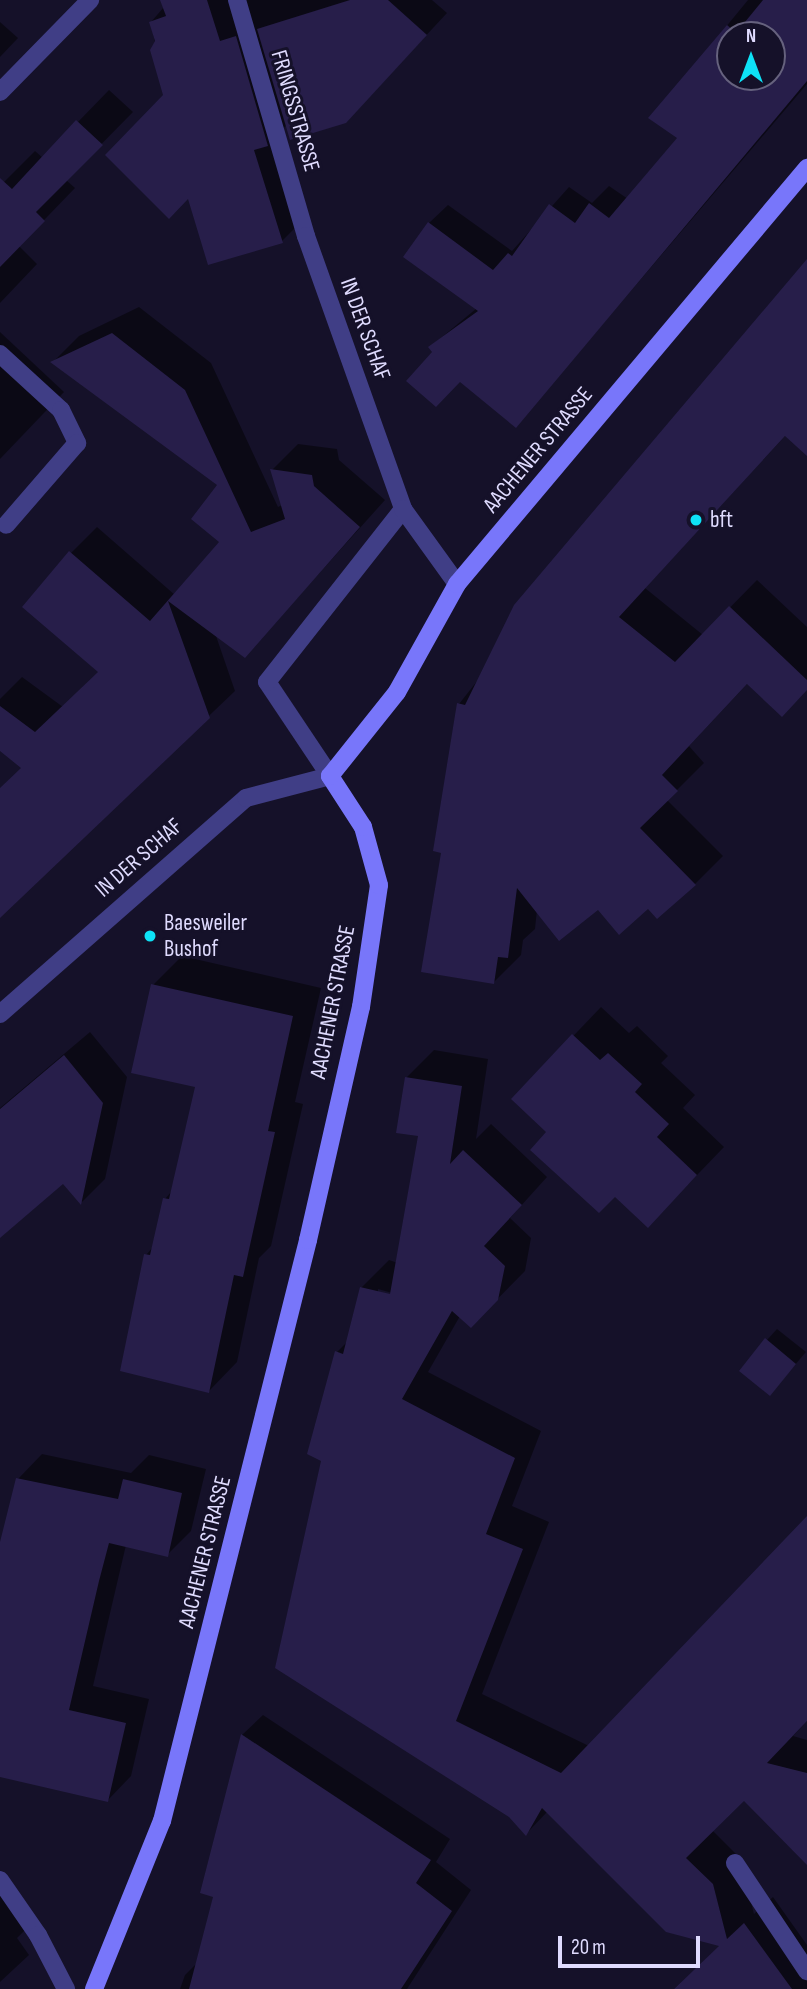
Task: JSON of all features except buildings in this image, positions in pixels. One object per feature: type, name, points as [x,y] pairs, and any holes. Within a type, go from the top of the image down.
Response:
[{"type":"main road","name":"AACHENER STRASSE","points":[[94,1989],[162,1821],[305,1253],[361,1007],[379,885],[363,827],[330,776],[397,692],[457,584],[807,168]]},
{"type":"street","points":[[0,92],[90,0]]},
{"type":"street","name":"FRINGSSTRASSE","points":[[237,0],[306,236]]},
{"type":"street","name":"IN DER SCHAF","points":[[306,236],[403,509],[457,584]]},
{"type":"street","points":[[0,354],[61,410],[77,443],[6,525]]},
{"type":"street","points":[[330,776],[267,682],[403,509]]},
{"type":"street","name":"IN DER SCHAF","points":[[0,1014],[246,798],[330,776]]},
{"type":"street","points":[[734,1863],[807,1971]]},
{"type":"street","points":[[0,1880],[38,1935],[66,1989]]},
{"type":"place","name":"bft","points":[[696,520]]},
{"type":"place","name":"Baesweiler Bushof","points":[[150,936]]}]
